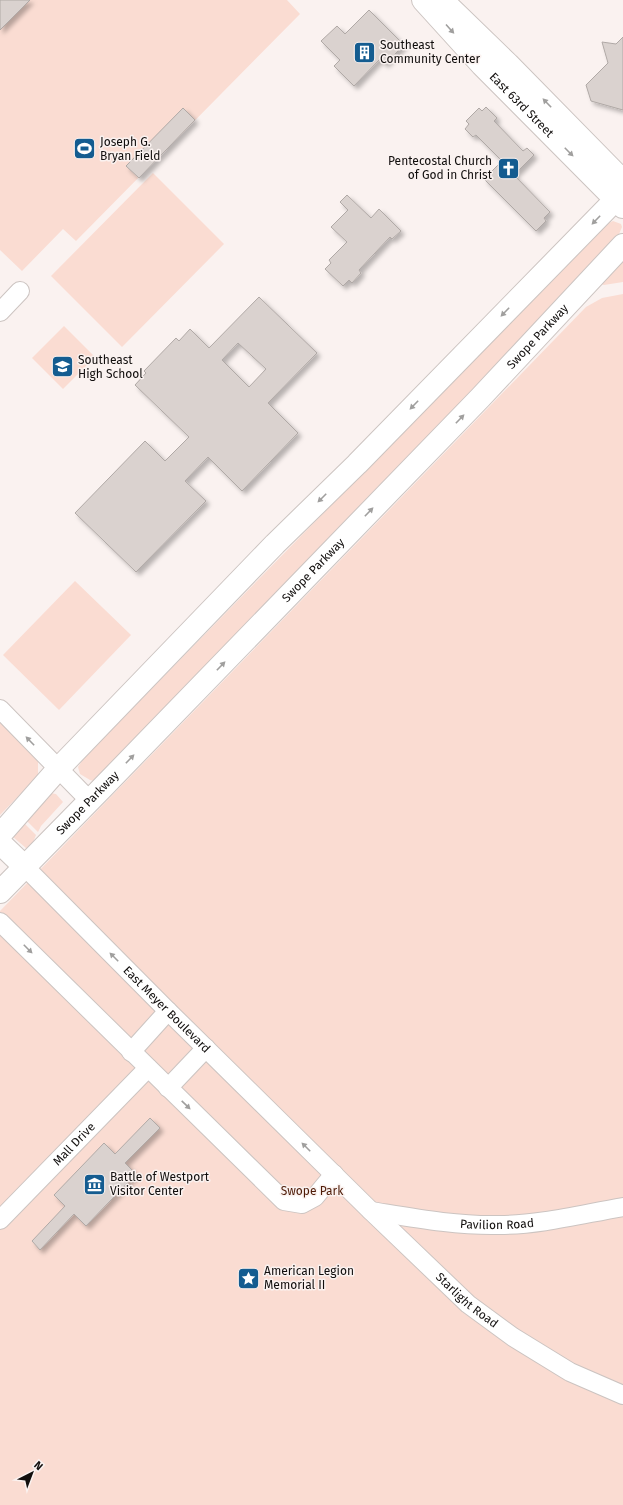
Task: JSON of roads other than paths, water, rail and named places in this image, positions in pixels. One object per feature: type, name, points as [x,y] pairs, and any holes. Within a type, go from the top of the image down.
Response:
[{"type":"main road","name":"East 63rd Street","points":[[423,0],[482,65],[621,195]]},
{"type":"main road","name":"East 63rd Street","points":[[442,0],[508,64],[621,195]]},
{"type":"main road","points":[[0,835],[58,768],[275,544],[357,464],[621,195]]},
{"type":"main road","name":"Swope Parkway","points":[[0,892],[480,398],[623,245]]},
{"type":"main road","name":"East Meyer Boulevard","points":[[0,843],[25,867]]},
{"type":"street","points":[[0,312],[20,290]]},
{"type":"street","points":[[0,709],[90,801]]},
{"type":"street","name":"East Meyer Boulevard","points":[[25,867],[168,1011],[334,1174]]},
{"type":"street","points":[[0,922],[284,1201],[302,1204],[315,1197],[334,1174]]},
{"type":"street","points":[[131,1052],[168,1011]]},
{"type":"street","points":[[168,1088],[206,1048]]},
{"type":"street","name":"Mall Drive","points":[[0,1220],[148,1068]]},
{"type":"street","name":"Starlight Road","points":[[334,1174],[468,1304],[513,1337],[570,1372],[623,1395]]},
{"type":"street","name":"Pavilion Road","points":[[371,1211],[445,1223],[499,1225],[537,1222],[623,1207]]},
{"type":"place","name":"Southeast Community Center","points":[[364,52]]},
{"type":"place","name":"Joseph G. Bryan Field","points":[[84,149]]},
{"type":"place","name":"Pentecostal Church of God in Christ","points":[[508,168]]},
{"type":"place","name":"Southeast High School","points":[[63,367]]},
{"type":"place","name":"Battle of Westport Visitor Center","points":[[95,1184]]},
{"type":"place","name":"American Legion Memorial II","points":[[249,1278]]},
{"type":"park label","name":"Swope Park","points":[[312,1191]]}]
